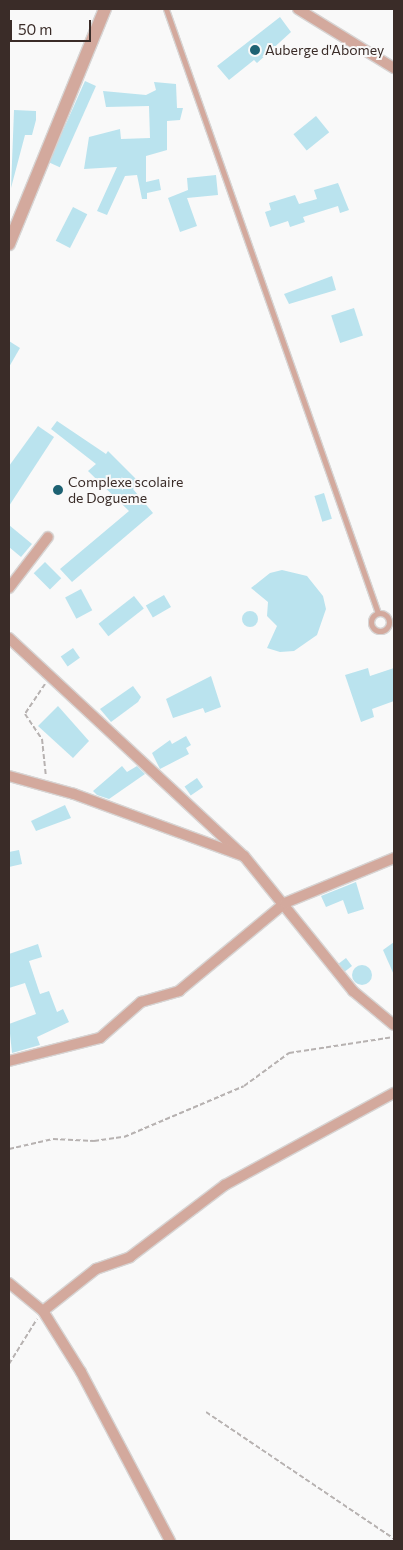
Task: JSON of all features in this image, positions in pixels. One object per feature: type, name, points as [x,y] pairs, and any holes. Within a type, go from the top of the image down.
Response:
[{"type":"street","points":[[9,244],[105,9]]},
{"type":"street","points":[[298,9],[394,68]]},
{"type":"street","points":[[9,588],[48,537]]},
{"type":"street","points":[[9,638],[53,675],[244,856],[285,903],[353,991],[394,1025]]},
{"type":"street","points":[[9,776],[46,788],[74,794],[244,856]]},
{"type":"street","points":[[9,1062],[100,1038],[141,1002],[179,991],[285,903],[331,880],[394,858]]},
{"type":"street","points":[[43,1311],[96,1269],[130,1257],[225,1185],[394,1093]]},
{"type":"street","points":[[9,1283],[43,1311],[120,1440],[170,1541]]},
{"type":"lane","points":[[166,9],[378,613]]},
{"type":"path","points":[[46,788],[42,738],[25,710],[53,675]]},
{"type":"path","points":[[9,1149],[53,1139],[124,1137],[244,1086],[290,1053],[394,1037]]},
{"type":"path","points":[[9,1364],[43,1311]]},
{"type":"path","points":[[206,1412],[394,1539]]},
{"type":"building","points":[[280,17],[291,32],[257,63],[254,60],[229,80],[217,66]]},
{"type":"building","points":[[85,81],[96,86],[60,167],[49,162]]},
{"type":"building","points":[[154,82],[176,84],[177,108],[183,108],[180,120],[167,121],[167,150],[146,156],[146,182],[159,179],[161,190],[147,193],[147,199],[142,199],[137,175],[125,176],[107,215],[97,211],[117,167],[84,169],[89,137],[120,129],[121,139],[150,138],[149,106],[106,107],[103,91],[146,95],[156,90]]},
{"type":"building","points":[[14,110],[36,111],[36,120],[32,135],[25,135],[11,188]]},
{"type":"building","points":[[316,116],[329,132],[307,151],[293,134]]},
{"type":"building","points":[[216,175],[218,195],[187,198],[197,226],[180,232],[168,198],[188,190],[187,178]]},
{"type":"building","points":[[338,183],[349,210],[340,213],[338,206],[303,217],[305,222],[290,227],[288,221],[270,227],[265,212],[271,210],[269,203],[295,195],[299,204],[317,199],[314,190]]},
{"type":"building","points":[[73,207],[87,214],[70,248],[56,241]]},
{"type":"building","points":[[332,276],[336,290],[289,304],[284,294]]},
{"type":"building","points":[[354,308],[363,336],[340,343],[331,315]]},
{"type":"building","points":[[9,341],[20,348],[9,367]]},
{"type":"building","points":[[57,421],[106,454],[108,451],[139,482],[133,489],[153,513],[72,582],[60,569],[129,511],[88,471],[96,464],[51,429]]},
{"type":"building","points":[[38,426],[54,437],[9,506],[9,466]]},
{"type":"building","points":[[324,493],[332,519],[322,522],[314,496]]},
{"type":"building","points":[[9,525],[32,544],[21,557],[9,547]]},
{"type":"building","points":[[45,562],[61,578],[50,590],[34,573]]},
{"type":"building","points":[[282,570],[307,576],[323,596],[326,609],[317,635],[294,651],[280,652],[267,648],[277,626],[267,616],[268,602],[251,588],[270,573]]},
{"type":"building","points":[[81,589],[92,610],[76,619],[65,597]]},
{"type":"building","points":[[164,595],[171,607],[153,618],[146,606]]},
{"type":"building","points":[[134,596],[144,609],[108,636],[99,624]]},
{"type":"building","points":[[247,611],[253,611],[258,616],[256,625],[247,627],[242,622],[242,616]]},
{"type":"building","points":[[73,648],[80,658],[68,666],[61,657]]},
{"type":"building","points":[[368,668],[370,676],[394,668],[394,701],[372,709],[374,717],[361,722],[345,675]]},
{"type":"building","points":[[211,676],[221,707],[205,713],[203,708],[173,718],[166,699]]},
{"type":"building","points":[[133,686],[141,697],[138,702],[111,722],[100,709]]},
{"type":"building","points":[[58,706],[89,741],[73,758],[38,726]]},
{"type":"building","points":[[186,736],[191,745],[186,748],[189,754],[160,769],[152,753],[170,740],[172,744]]},
{"type":"building","points":[[122,766],[127,772],[137,766],[145,774],[109,799],[97,795],[93,791]]},
{"type":"building","points":[[197,778],[203,787],[191,796],[185,786]]},
{"type":"building","points":[[65,805],[71,818],[36,831],[31,821]]},
{"type":"building","points":[[19,850],[22,864],[9,867],[9,852]]},
{"type":"building","points":[[356,882],[364,909],[348,914],[343,900],[326,907],[321,896]]},
{"type":"building","points":[[394,942],[394,975],[383,950]]},
{"type":"building","points":[[38,944],[42,957],[29,961],[40,994],[49,991],[57,1012],[63,1009],[69,1022],[37,1037],[40,1045],[12,1053],[9,1024],[36,1014],[25,983],[9,988],[9,954]]},
{"type":"building","points":[[346,958],[352,966],[345,971],[339,963]]},
{"type":"building","points":[[358,965],[366,965],[372,971],[372,979],[366,985],[358,985],[352,979],[352,971]]},
{"type":"place","name":"Auberge d'Abomey","points":[[255,50]]},
{"type":"place","name":"Complexe scolaire de Dogueme","points":[[58,490]]}]
